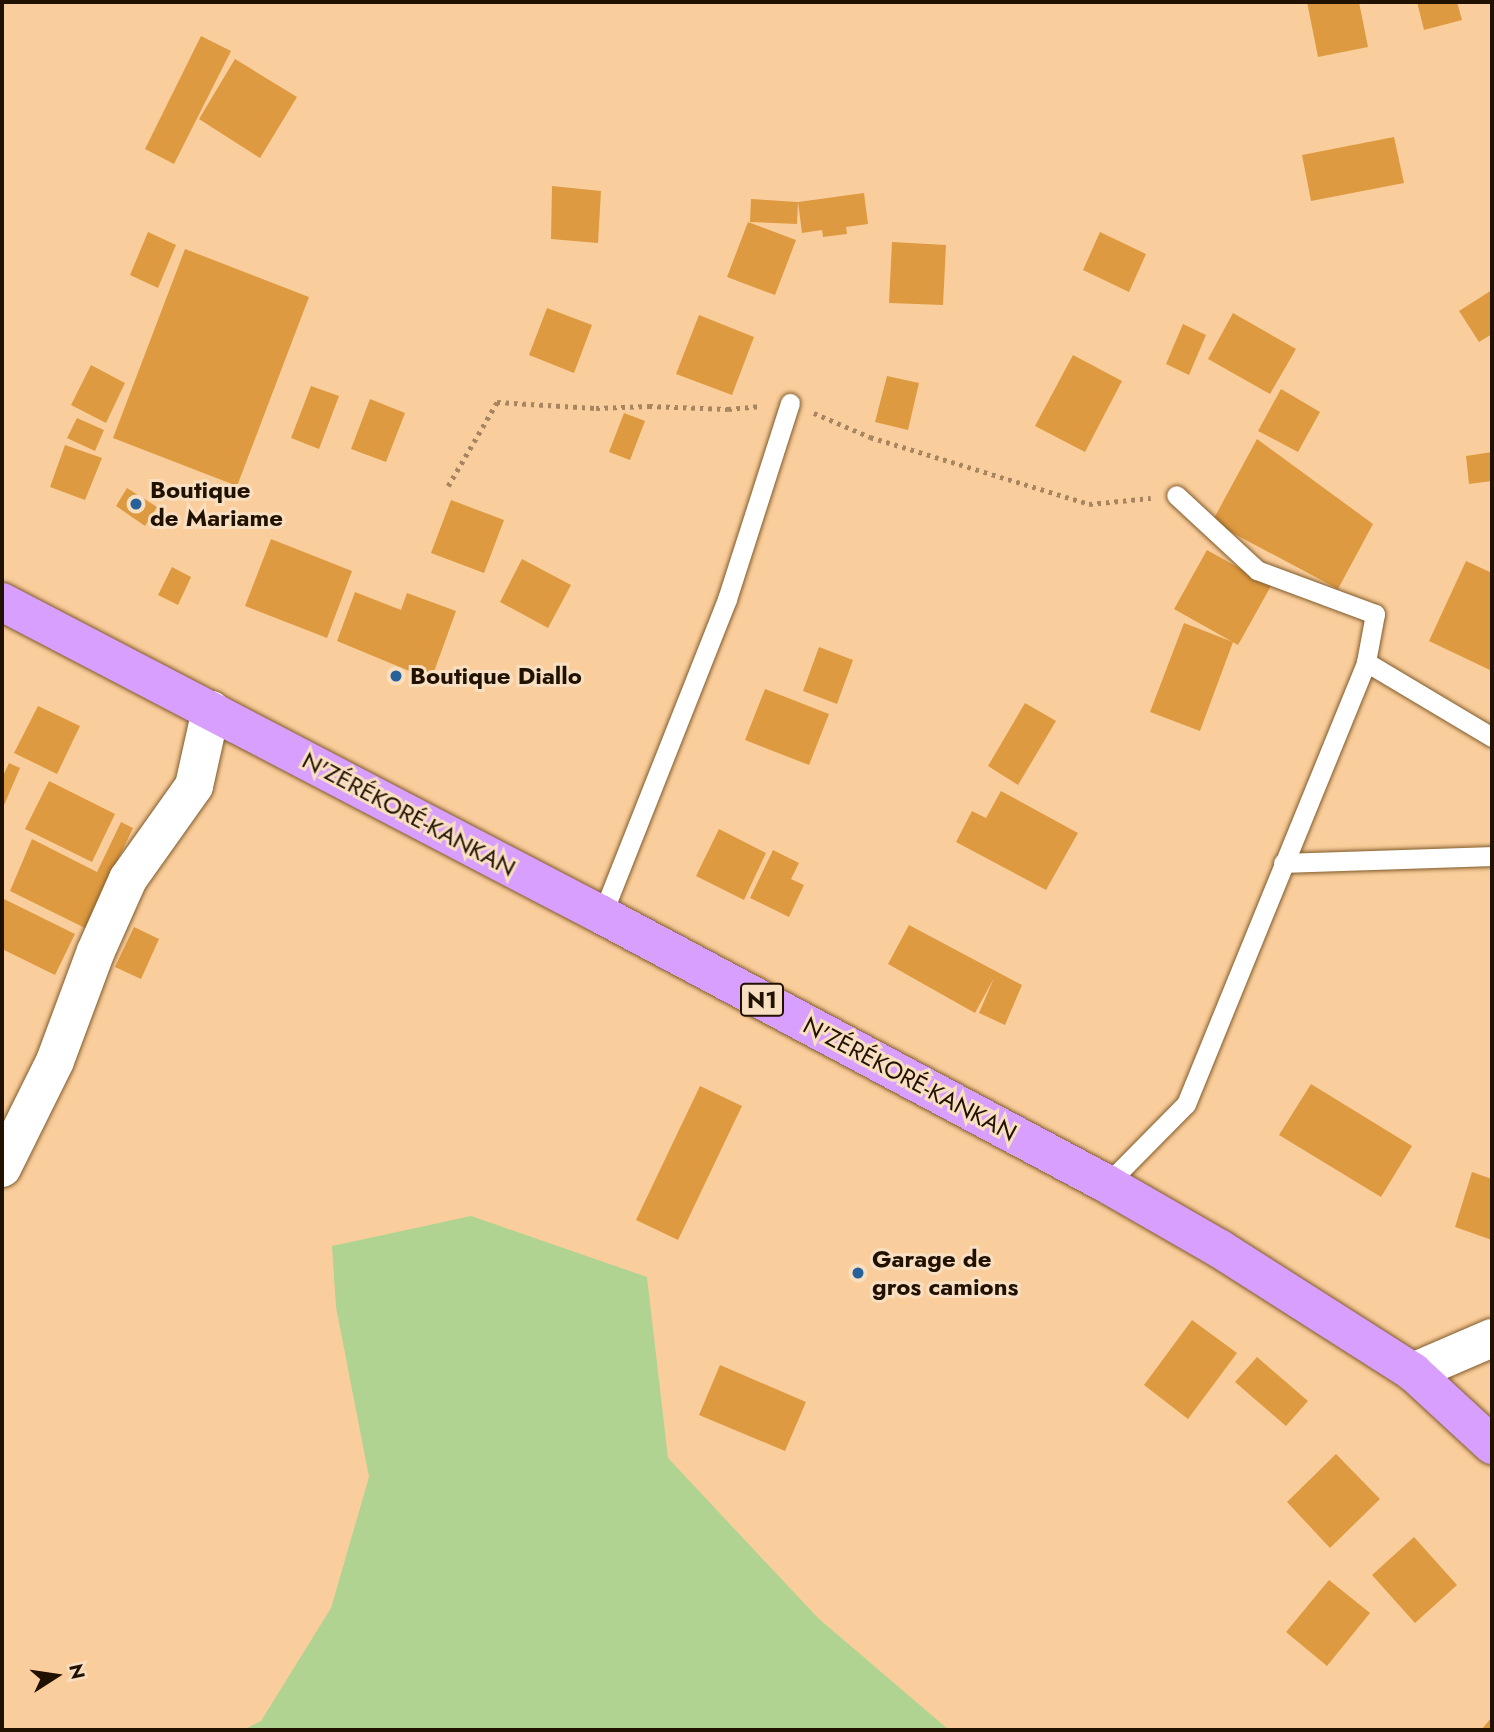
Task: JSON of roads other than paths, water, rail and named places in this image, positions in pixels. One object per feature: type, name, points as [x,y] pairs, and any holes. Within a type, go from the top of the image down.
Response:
[{"type":"highway","name":"N'ZÉRÉKORÉ-KANKAN","points":[[2,602],[602,915],[1107,1184],[1220,1249],[1413,1372],[1492,1445]]},
{"type":"street","points":[[2,1168],[55,1061],[96,951],[128,879],[194,786],[211,710]]},
{"type":"street","points":[[1413,1372],[1492,1338]]},
{"type":"lane","points":[[602,915],[727,599],[790,403]]},
{"type":"lane","points":[[1107,1184],[1186,1104],[1366,662],[1375,614],[1257,570],[1176,495]]},
{"type":"lane","points":[[1366,662],[1492,737]]},
{"type":"lane","points":[[1283,863],[1492,856]]},
{"type":"place","name":"Boutique de Mariame","points":[[136,504]]},
{"type":"place","name":"Boutique Diallo","points":[[396,676]]},
{"type":"place","name":"Garage de gros camions","points":[[858,1273]]}]
